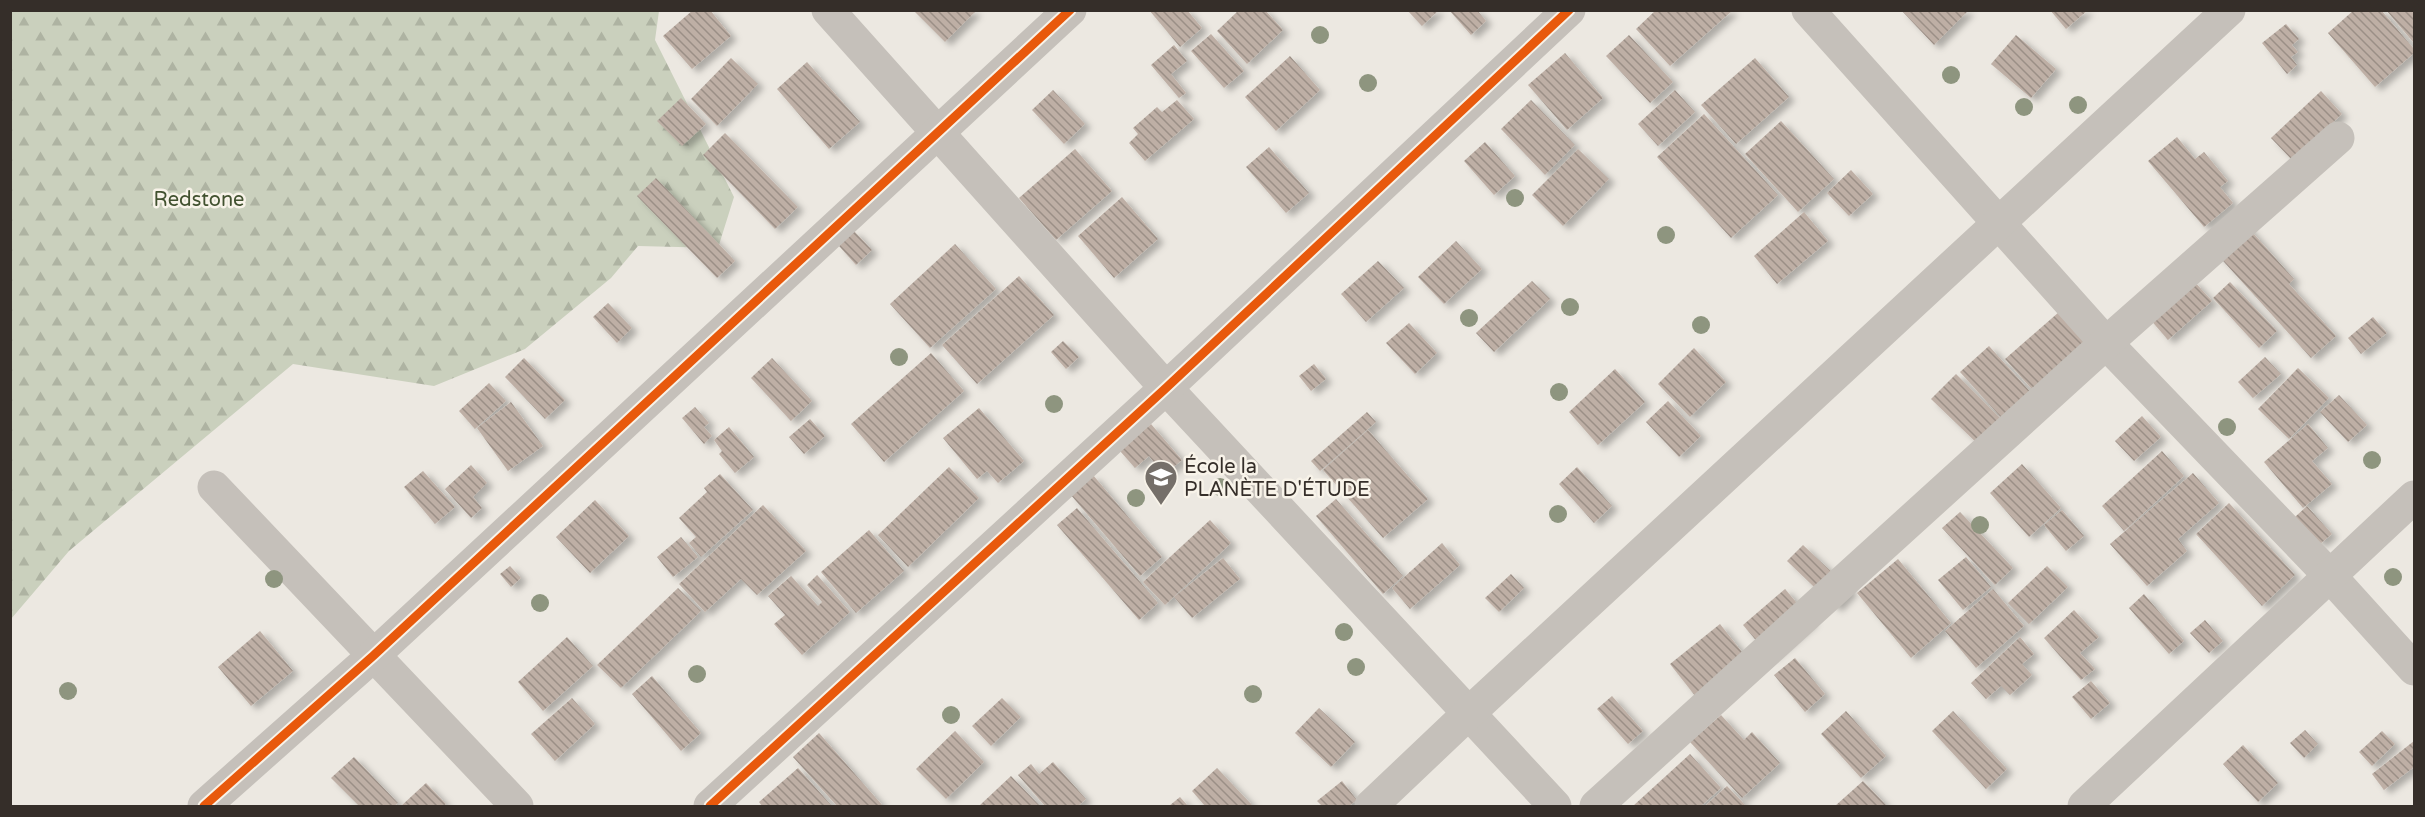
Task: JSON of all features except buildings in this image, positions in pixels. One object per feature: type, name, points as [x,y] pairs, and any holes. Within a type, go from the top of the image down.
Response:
[{"type":"street","points":[[828,10],[1166,388],[1555,807]]},
{"type":"street","points":[[204,807],[373,656],[1070,10]]},
{"type":"street","points":[[710,807],[1166,388],[1569,10]]},
{"type":"street","points":[[1808,10],[2106,343],[2330,576],[2415,669]]},
{"type":"street","points":[[1371,807],[1469,713],[2229,10]]},
{"type":"street","points":[[1596,807],[2106,343],[2338,138]]},
{"type":"street","points":[[214,487],[517,807]]},
{"type":"street","points":[[2084,807],[2415,497]]},
{"type":"green space","name":"Redstone","points":[[11,11],[659,11],[655,40],[734,197],[718,248],[638,246],[611,278],[525,349],[434,386],[293,364],[69,551],[11,619]]},
{"type":"cycle path","points":[[204,806],[373,656],[1070,10]]},
{"type":"cycle path","points":[[710,806],[1166,388],[1569,10]]},
{"type":"place","name":"École la PLANÈTE D'ÉTUDE","points":[[1161,506]]}]
